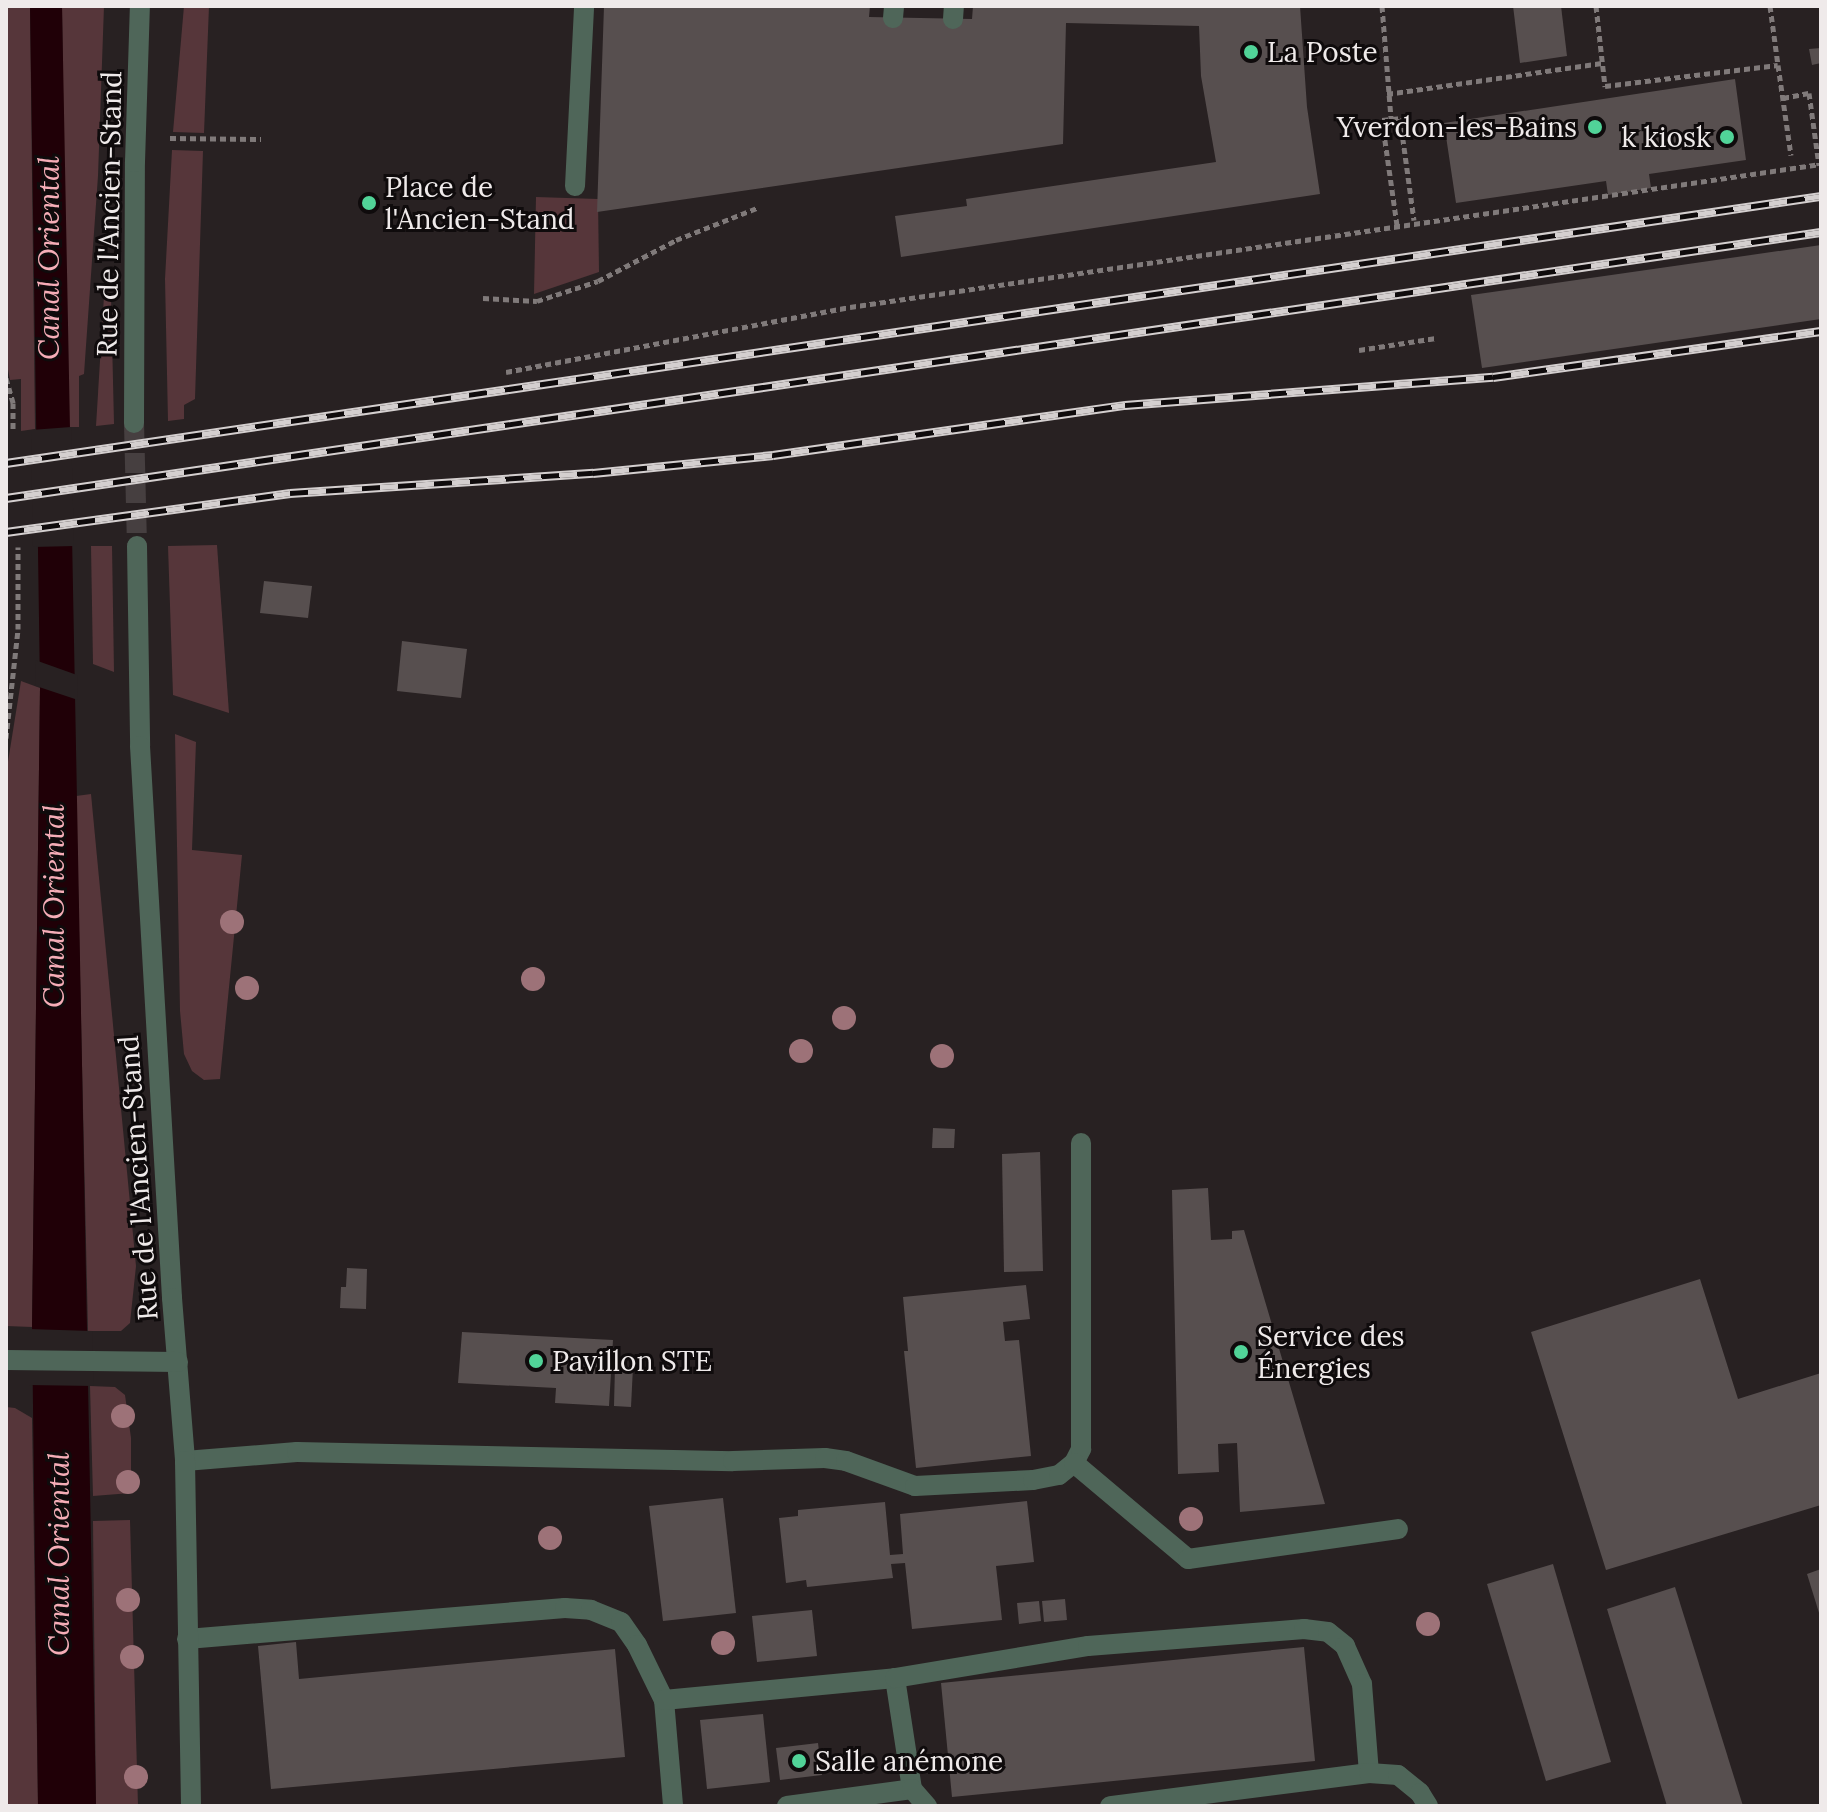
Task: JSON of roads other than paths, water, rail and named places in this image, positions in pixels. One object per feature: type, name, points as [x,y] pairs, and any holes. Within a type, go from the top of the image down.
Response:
[{"type":"street","name":"Rue de l'Ancien-Stand","points":[[134,423],[140,6]]},
{"type":"street","points":[[575,186],[584,6]]},
{"type":"street","name":"Rue de l'Ancien-Stand","points":[[137,546],[141,762],[185,1461],[191,1806]]},
{"type":"street","points":[[185,1461],[297,1452],[733,1461],[825,1458],[846,1461],[915,1486],[1033,1480],[1059,1475],[1074,1463],[1081,1449],[1081,1143]]},
{"type":"street","points":[[6,1360],[178,1362]]},
{"type":"street","points":[[1074,1463],[1188,1559],[1398,1529]]},
{"type":"street","points":[[187,1639],[535,1610],[591,1610],[621,1622],[637,1645],[664,1700],[673,1806]]},
{"type":"street","points":[[664,1700],[895,1678],[1088,1646],[1304,1629],[1328,1632],[1345,1646],[1362,1684],[1369,1773]]},
{"type":"street","points":[[895,1678],[912,1789],[927,1806]]},
{"type":"street","points":[[1110,1806],[1369,1773],[1398,1775],[1420,1793],[1428,1806]]},
{"type":"street","points":[[787,1806],[912,1789]]},
{"type":"water","name":"Canal Oriental","points":[[30,6],[62,6],[96,1806],[38,1806],[32,1327],[40,688]]},
{"type":"tunnel","points":[[134,423],[137,546]]},
{"type":"railway","points":[[6,463],[1821,196]]},
{"type":"railway","points":[[6,498],[1821,232]]},
{"type":"railway","points":[[6,532],[290,493],[593,473],[773,455],[1125,405],[1493,377],[1821,331]]},
{"type":"place","name":"La Poste","points":[[1251,52]]},
{"type":"place","name":"Yverdon-les-Bains","points":[[1595,127]]},
{"type":"place","name":"k kiosk","points":[[1727,137]]},
{"type":"place","name":"Place de l'Ancien-Stand","points":[[369,203]]},
{"type":"place","name":"Service des Énergies","points":[[1241,1352]]},
{"type":"place","name":"Pavillon STE","points":[[536,1361]]},
{"type":"place","name":"Salle anémone","points":[[799,1761]]}]
